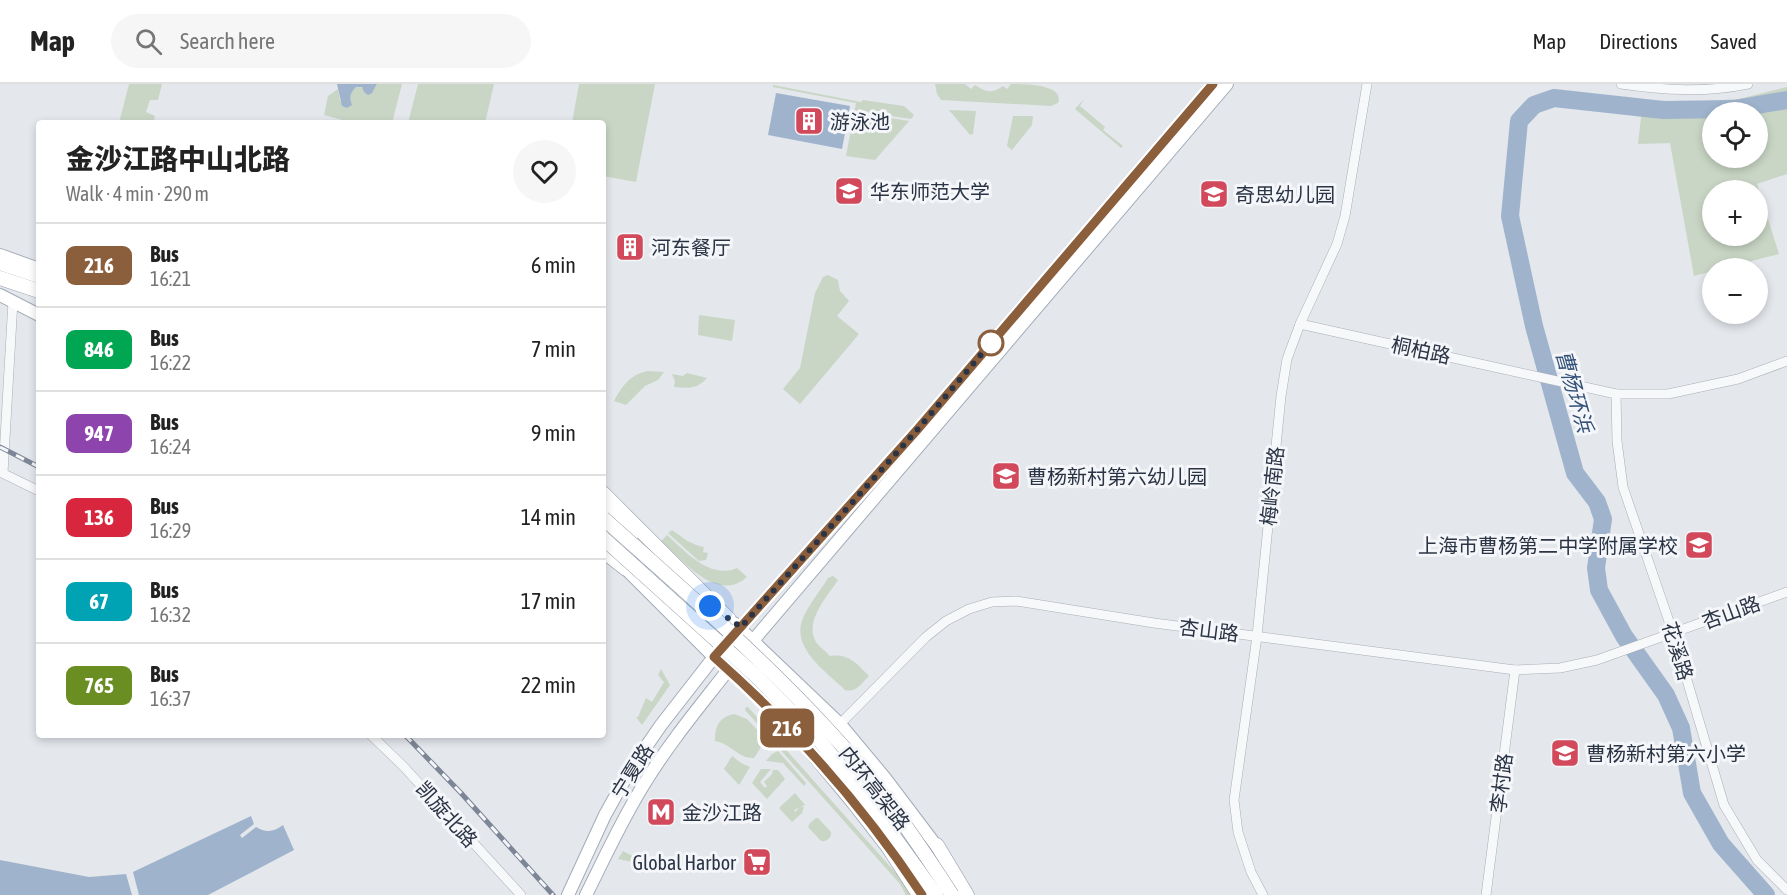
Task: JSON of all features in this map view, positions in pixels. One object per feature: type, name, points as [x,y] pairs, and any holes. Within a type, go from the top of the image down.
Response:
[{"type":"highway","points":[[0,263],[36,275]]},
{"type":"highway","points":[[0,278],[36,290]]},
{"type":"highway","points":[[606,496],[735,623]]},
{"type":"highway","name":"内环高架路","points":[[606,521],[764,665],[830,732],[913,837],[952,895]]},
{"type":"highway","name":"内环高架路","points":[[606,541],[756,676],[819,740],[870,803],[936,895]]},
{"type":"highway","points":[[606,553],[626,569]]},
{"type":"highway","points":[[937,845],[967,895]]},
{"type":"highway","points":[[890,850],[920,895]]},
{"type":"main road","points":[[714,657],[735,623],[917,430],[1213,84]]},
{"type":"main road","points":[[728,670],[1227,84]]},
{"type":"main road","points":[[0,255],[36,268]]},
{"type":"main road","points":[[0,295],[36,305]]},
{"type":"main road","points":[[0,301],[13,300],[36,313]]},
{"type":"main road","points":[[606,510],[692,592],[735,623],[840,724],[937,845],[973,895]]},
{"type":"main road","points":[[606,549],[809,750],[890,850]]},
{"type":"main road","name":"宁夏路","points":[[568,895],[605,815],[630,770],[661,725],[714,657]]},
{"type":"main road","name":"宁夏路","points":[[586,895],[646,781],[676,737],[728,670]]},
{"type":"main road","points":[[937,845],[946,872],[961,895]]},
{"type":"street","name":"梅岭南路","points":[[1263,895],[1251,872],[1238,832],[1234,800],[1257,636],[1281,396],[1287,359],[1300,324],[1337,244],[1345,216],[1367,84]]},
{"type":"street","points":[[1621,84],[1686,91],[1748,84]]},
{"type":"street","points":[[13,300],[1,472],[36,490]]},
{"type":"street","name":"桐柏路","points":[[1300,324],[1616,394]]},
{"type":"street","points":[[1616,394],[1668,394],[1738,380],[1787,360]]},
{"type":"street","name":"花溪路","points":[[1616,394],[1617,441],[1623,487],[1673,633],[1724,805],[1757,860],[1787,890]]},
{"type":"street","name":"杏山路","points":[[840,724],[900,662],[946,621],[969,609],[992,602],[1016,601],[1154,623],[1515,670],[1560,668],[1622,652],[1787,592]]},
{"type":"street","name":"李村路","points":[[1486,895],[1515,670]]},
{"type":"street","name":"凯旋北路","points":[[374,738],[404,767],[521,895]]},
{"type":"green space","points":[[129,84],[162,84],[158,100],[150,100],[146,112],[155,116],[154,120],[120,120]]},
{"type":"green space","points":[[377,84],[402,84],[393,120],[342,120],[324,115],[328,96],[338,89],[340,101],[350,99],[351,92],[356,87],[375,88]]},
{"type":"green space","points":[[418,84],[494,84],[486,120],[409,120]]},
{"type":"green space","points":[[579,84],[655,84],[636,182],[606,177],[606,120],[573,120]]},
{"type":"green space","points":[[935,84],[965,84],[971,89],[975,85],[989,91],[1003,86],[1007,89],[1011,84],[1033,85],[1050,89],[1059,97],[1058,103],[1051,106],[941,100]]},
{"type":"green space","points":[[773,85],[861,102],[863,100],[904,106],[914,115],[911,119],[871,113],[871,115],[909,121],[875,160],[846,156],[856,103],[773,87]]},
{"type":"green space","points":[[1787,87],[1787,174],[1768,180],[1702,180],[1702,246],[1768,246],[1768,219],[1779,254],[1763,258],[1702,258],[1702,274],[1694,276],[1670,143],[1638,144],[1643,100],[1692,102],[1739,99]]},
{"type":"green space","points":[[1084,99],[1080,106],[1105,127],[1103,130],[1123,146],[1121,148],[1075,109]]},
{"type":"green space","points":[[949,110],[976,111],[973,134],[970,135]]},
{"type":"green space","points":[[1013,116],[1033,116],[1032,125],[1012,150],[1007,146]]},
{"type":"green space","points":[[828,275],[838,280],[840,291],[849,301],[837,316],[859,334],[800,404],[783,389],[800,368],[815,293],[823,277]]},
{"type":"green space","points":[[699,315],[735,320],[732,341],[698,335]]},
{"type":"green space","points":[[648,371],[664,372],[658,380],[645,386],[626,405],[614,401],[628,382]]},
{"type":"green space","points":[[687,373],[707,378],[688,388],[674,387],[675,381],[672,374],[683,376]]},
{"type":"green space","points":[[672,530],[691,543],[704,547],[703,552],[708,553],[706,560],[699,561],[668,533]]},
{"type":"green space","points":[[667,535],[690,556],[708,567],[727,571],[737,568],[747,577],[736,584],[724,585],[712,582],[690,568],[661,541]]},
{"type":"green space","points":[[833,576],[838,580],[818,610],[813,634],[817,644],[830,656],[848,658],[869,676],[858,687],[849,691],[845,690],[812,658],[806,649],[800,629],[811,603],[828,578]]},
{"type":"green space","points":[[661,669],[670,685],[642,725],[636,717],[646,698],[652,702],[664,682],[658,675]]},
{"type":"green space","points":[[746,707],[903,881],[912,895],[906,895],[900,884],[745,710]]},
{"type":"green space","points":[[734,714],[747,719],[765,738],[754,758],[744,756],[715,741],[721,720]]},
{"type":"green space","points":[[778,751],[806,783],[804,786],[783,763],[766,761]]},
{"type":"green space","points":[[732,756],[750,767],[739,785],[724,769]]},
{"type":"green space","points":[[761,769],[771,769],[760,782],[765,788],[767,786],[764,782],[773,770],[778,770],[785,779],[767,799],[752,783]]},
{"type":"green space","points":[[795,793],[805,805],[801,807],[804,807],[802,813],[792,822],[779,808]]},
{"type":"green space","points":[[816,818],[831,832],[827,840],[821,841],[808,827]]},
{"type":"green space","points":[[623,851],[638,859],[659,863],[666,869],[618,859]]},
{"type":"water","points":[[337,84],[377,84],[372,93],[368,95],[362,87],[356,87],[351,95],[352,105],[347,108],[342,106]]},
{"type":"water","name":"游泳池","points":[[776,93],[850,106],[842,149],[768,135]]},
{"type":"water","points":[[251,816],[254,824],[240,835],[242,838],[256,827],[270,831],[283,825],[294,850],[208,895],[139,895],[133,872]]},
{"type":"water","points":[[0,860],[89,877],[126,874],[132,895],[0,895]]},
{"type":"waterway","name":"曹杨环浜","points":[[1766,895],[1721,844],[1692,793],[1681,728],[1666,695],[1624,636],[1599,590],[1596,568],[1603,519],[1597,502],[1575,473],[1534,326],[1510,216],[1519,121],[1534,105],[1554,98],[1663,110],[1734,109],[1787,100]]},
{"type":"railway","points":[[0,447],[36,465]]},
{"type":"railway","points":[[408,738],[553,895]]},
{"type":"bus line","name":"216","points":[[922,895],[905,869],[809,750],[714,657],[917,430],[1213,84]]},
{"type":"place","name":"游泳池","points":[[809,121]]},
{"type":"place","name":"华东师范大学","points":[[849,191]]},
{"type":"place","name":"奇思幼儿园","points":[[1214,194]]},
{"type":"place","name":"河东餐厅","points":[[630,247]]},
{"type":"place","name":"曹杨新村第六幼儿园","points":[[1006,476]]},
{"type":"place","name":"上海市曹杨第二中学附属学校","points":[[1699,545]]},
{"type":"place","name":"曹杨新村第六小学","points":[[1565,753]]},
{"type":"place","name":"金沙江路","points":[[661,812]]},
{"type":"place","name":"Global Harbor","points":[[757,862]]},
{"type":"route","points":[[710,606],[741,627],[917,430],[991,343]]}]
